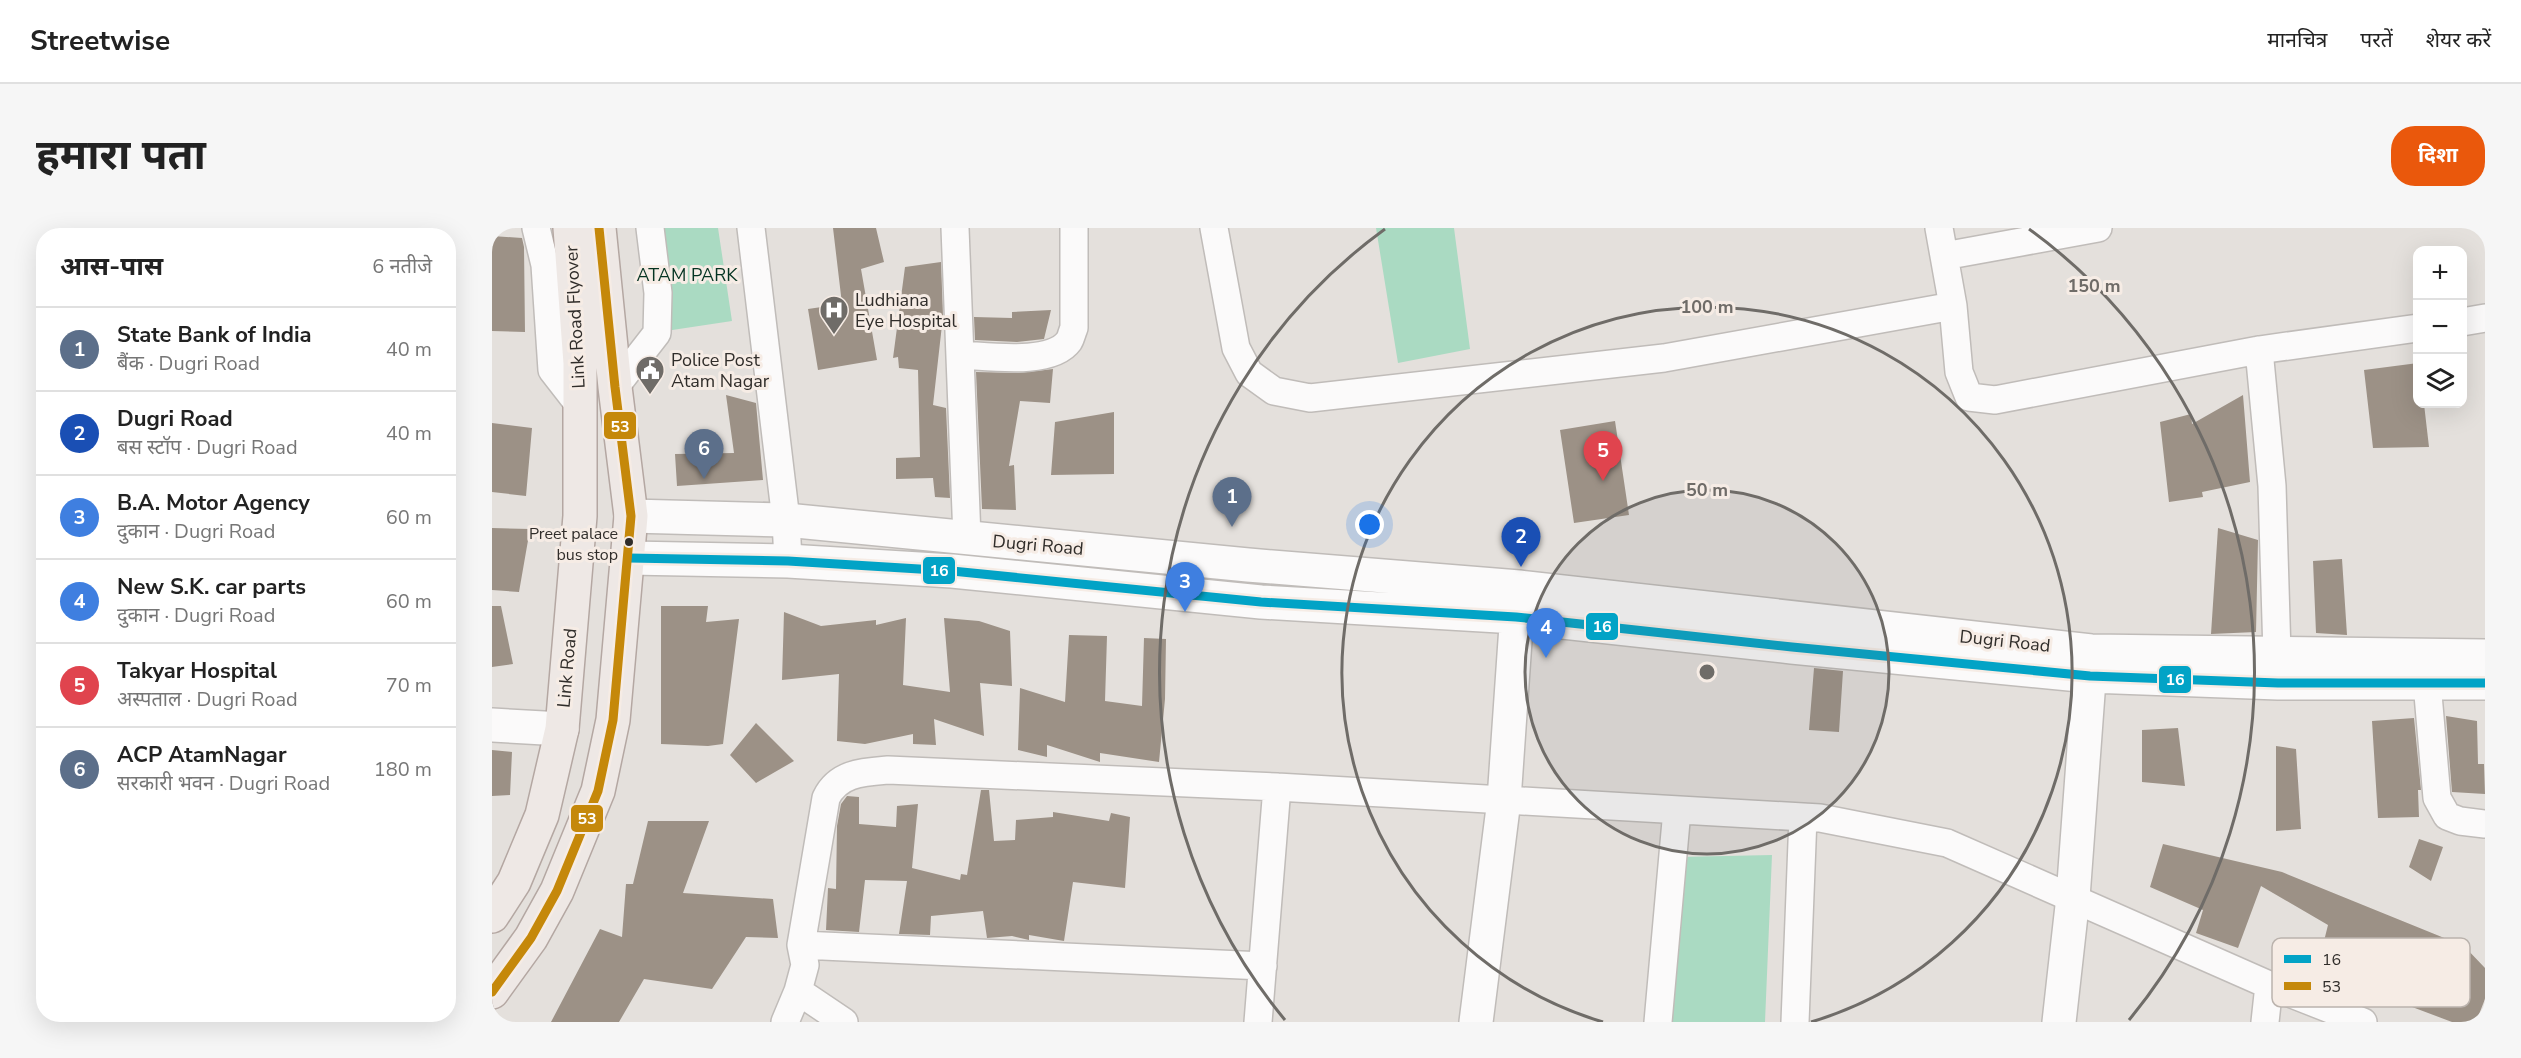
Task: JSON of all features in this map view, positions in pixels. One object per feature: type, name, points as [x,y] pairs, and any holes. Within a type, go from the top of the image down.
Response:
[{"type":"main road","name":"Link Road Flyover","points":[[570,228],[580,363],[580,406]]},
{"type":"main road","name":"Link Road Flyover","points":[[599,228],[615,387]]},
{"type":"main road","points":[[492,992],[531,938],[557,891],[598,791],[613,720],[631,516],[615,387]]},
{"type":"main road","name":"Link Road","points":[[492,916],[514,882],[542,815],[562,729],[580,516],[580,406]]},
{"type":"street","points":[[536,228],[545,265],[552,370],[580,406]]},
{"type":"street","points":[[615,387],[657,333],[658,293],[650,228]]},
{"type":"street","points":[[751,228],[786,520],[788,561]]},
{"type":"street","points":[[955,228],[967,538]]},
{"type":"street","points":[[960,355],[1035,357],[1060,349],[1069,341],[1074,328],[1074,228]]},
{"type":"street","points":[[1214,228],[1236,348],[1249,373],[1274,391],[1310,398],[1664,358],[1953,306]]},
{"type":"street","points":[[1939,228],[1953,306],[1959,372],[1969,397],[1995,400],[2259,350],[2413,329]]},
{"type":"street","points":[[1944,256],[2098,228]]},
{"type":"street","points":[[2467,321],[2485,318]]},
{"type":"street","points":[[2259,350],[2272,486],[2277,654]]},
{"type":"street","name":"Dugri Road","points":[[631,516],[786,520],[1248,565],[1517,602],[2278,683],[2485,682]]},
{"type":"street","name":"Dugri Road","points":[[629,558],[788,561],[952,571],[1261,602],[1517,602]]},
{"type":"street","points":[[1476,1022],[1504,800],[1517,602]]},
{"type":"street","name":"Dugri Road","points":[[2091,663],[2277,654],[2485,656]]},
{"type":"street","points":[[2059,1022],[2073,897],[2091,663]]},
{"type":"street","points":[[2427,682],[2437,798],[2447,816],[2460,821],[2485,824]]},
{"type":"street","points":[[492,725],[562,729]]},
{"type":"street","points":[[785,1022],[798,991],[805,965],[801,945],[826,798],[831,786],[845,777],[888,770],[1277,787],[1820,818],[1947,843],[2272,986]]},
{"type":"street","points":[[1258,1022],[1277,787]]},
{"type":"street","points":[[1658,1022],[1677,810]]},
{"type":"street","points":[[1795,1022],[1803,817]]},
{"type":"street","points":[[801,945],[1263,966]]},
{"type":"street","points":[[2265,1022],[2269,985]]},
{"type":"street","points":[[798,991],[844,1022]]},
{"type":"street","points":[[2324,1007],[2362,1022]]},
{"type":"green space","name":"ATAM PARK","points":[[642,228],[718,228],[732,321],[659,332]]},
{"type":"green space","points":[[1376,228],[1454,228],[1470,349],[1398,363]]},
{"type":"green space","points":[[1772,855],[1765,1022],[1671,1022],[1679,857]]},
{"type":"building","points":[[833,228],[876,228],[884,262],[861,269],[877,360],[818,370],[808,309],[842,304]]},
{"type":"building","points":[[492,236],[522,238],[525,332],[492,331]]},
{"type":"building","points":[[941,262],[943,316],[933,405],[946,408],[950,498],[935,497],[933,478],[896,479],[896,458],[920,457],[918,370],[899,368],[898,357],[893,358],[905,267]]},
{"type":"building","points":[[1051,310],[1044,339],[1017,342],[975,340],[974,317],[1012,318],[1012,312]]},
{"type":"building","points":[[2413,364],[2413,408],[2424,408],[2429,447],[2373,448],[2364,370]]},
{"type":"building","points":[[1053,369],[1050,403],[1020,401],[1009,466],[1014,465],[1016,510],[982,509],[976,372],[1019,373]]},
{"type":"building","points":[[726,395],[756,403],[763,480],[677,486],[675,454],[734,453]]},
{"type":"building","points":[[2243,395],[2250,482],[2202,492],[2203,497],[2169,502],[2160,422],[2191,414],[2192,424]]},
{"type":"building","points":[[1114,412],[1114,474],[1051,475],[1055,422]]},
{"type":"building","points":[[1615,421],[1629,515],[1574,523],[1560,430]]},
{"type":"building","points":[[492,423],[532,428],[526,496],[492,492]]},
{"type":"building","points":[[492,528],[530,529],[519,592],[492,590]]},
{"type":"building","points":[[2218,528],[2258,540],[2256,632],[2211,634]]},
{"type":"building","points":[[2342,559],[2347,635],[2316,633],[2313,561]]},
{"type":"building","points":[[492,606],[501,606],[513,664],[492,667]]},
{"type":"building","points":[[661,606],[708,606],[706,622],[739,619],[723,744],[708,746],[661,744]]},
{"type":"building","points":[[784,612],[821,626],[876,620],[876,625],[906,618],[903,685],[950,692],[944,618],[979,621],[1010,631],[1012,686],[980,683],[984,736],[934,719],[936,745],[913,744],[913,734],[865,744],[837,741],[839,674],[782,680]]},
{"type":"building","points":[[1069,635],[1107,636],[1105,701],[1142,706],[1144,638],[1166,639],[1165,699],[1159,762],[1100,753],[1100,762],[1047,745],[1047,757],[1018,750],[1020,688],[1065,702]]},
{"type":"building","points":[[1814,668],[1843,671],[1839,732],[1809,730]]},
{"type":"building","points":[[2446,716],[2477,721],[2478,764],[2484,764],[2485,794],[2452,792]]},
{"type":"building","points":[[2414,718],[2421,790],[2418,790],[2419,817],[2378,818],[2372,721]]},
{"type":"building","points":[[756,723],[794,761],[756,783],[730,755]]},
{"type":"building","points":[[2178,728],[2185,786],[2142,782],[2142,730]]},
{"type":"building","points":[[2276,746],[2296,749],[2301,829],[2276,831]]},
{"type":"building","points":[[492,750],[512,752],[510,795],[492,796]]},
{"type":"building","points":[[981,790],[989,790],[994,841],[1015,840],[1016,820],[1053,817],[1053,812],[1109,821],[1111,813],[1130,817],[1125,888],[1073,882],[1064,941],[1029,935],[1029,940],[1012,936],[987,938],[983,911],[931,916],[930,935],[899,934],[907,881],[865,880],[859,932],[826,930],[828,888],[836,889],[837,826],[841,804],[847,796],[859,797],[859,824],[896,827],[897,806],[918,804],[912,868],[960,880],[961,874],[967,875]]},
{"type":"building","points":[[648,821],[709,821],[683,893],[773,899],[778,938],[746,937],[712,989],[644,979],[619,1022],[551,1022],[600,929],[622,937],[626,884],[633,884]]},
{"type":"building","points":[[2419,839],[2443,847],[2431,881],[2409,867]]},
{"type":"building","points":[[2163,844],[2282,872],[2444,938],[2325,938],[2328,925],[2261,886],[2238,948],[2196,933],[2203,910],[2150,887]]},
{"type":"building","points":[[2470,952],[2485,968],[2485,999],[2476,1022],[2452,1022],[2412,1007],[2470,1007]]},
{"type":"transit line","name":"53","points":[[492,992],[531,938],[557,891],[598,791],[613,720],[631,516],[599,228]]},
{"type":"transit line","name":"16","points":[[629,558],[788,561],[952,571],[1261,602],[1516,617],[2090,676],[2278,683],[2485,683]]},
{"type":"place","name":"Ludhiana Eye Hospital","points":[[834,336]]},
{"type":"place","name":"Police Post Atam Nagar","points":[[650,396]]},
{"type":"place","name":"ACP AtamNagar","points":[[704,479]]},
{"type":"place","name":"Takyar Hospital","points":[[1603,481]]},
{"type":"place","name":"State Bank of India","points":[[1232,527]]},
{"type":"place","name":"Preet palace bus stop","points":[[629,542]]},
{"type":"place","name":"Dugri Road","points":[[1521,567]]},
{"type":"place","name":"B.A. Motor Agency","points":[[1185,612]]},
{"type":"place","name":"New S.K. car parts","points":[[1546,658]]}]
